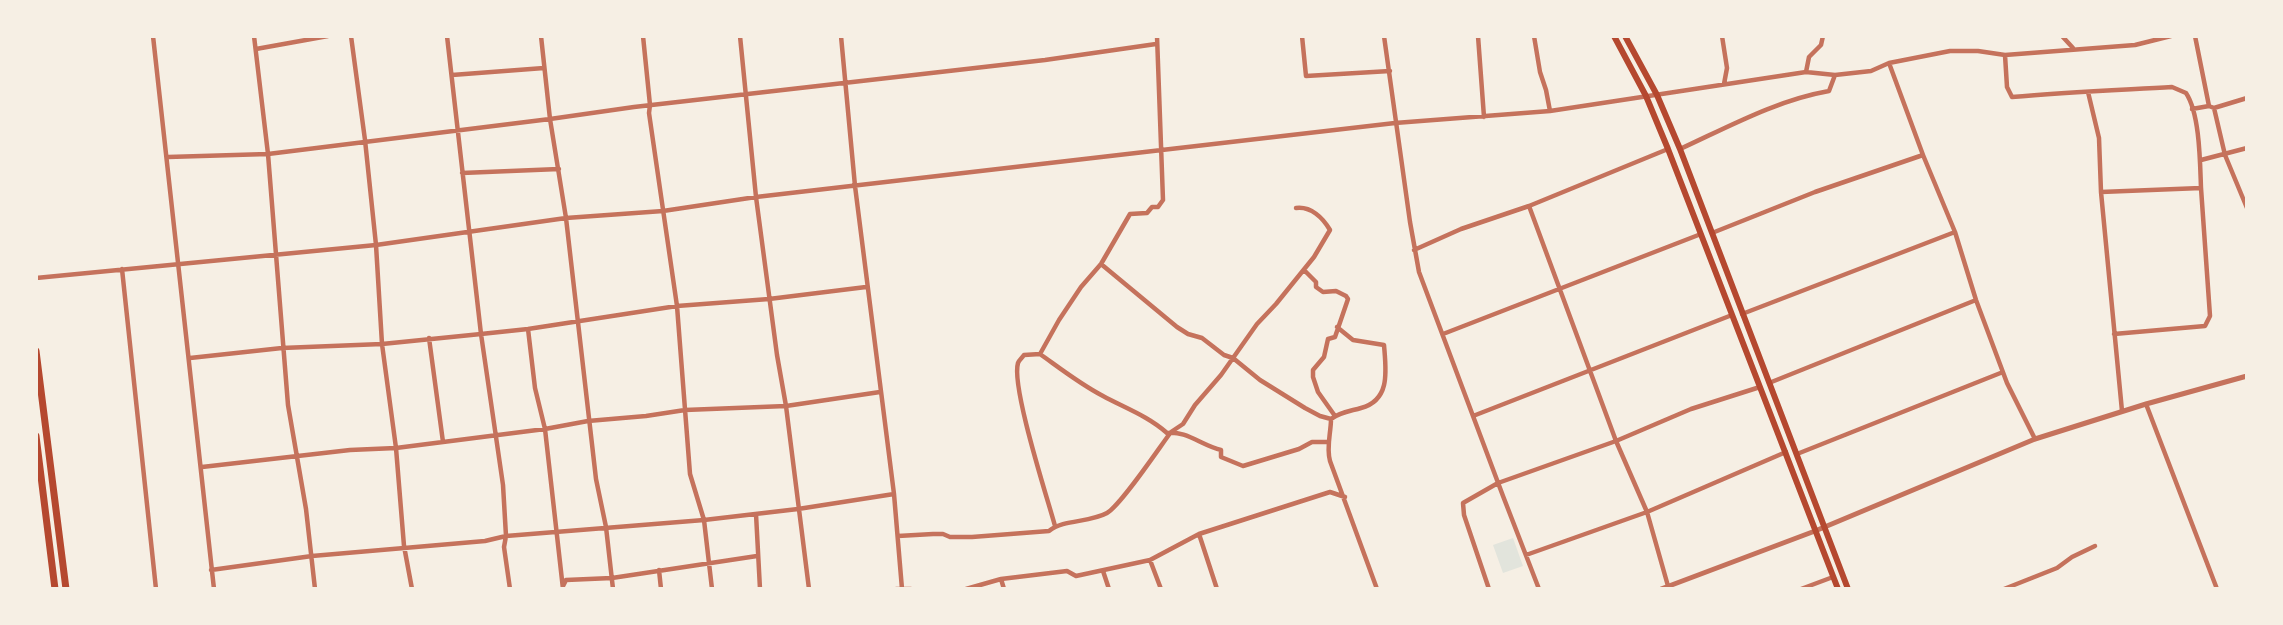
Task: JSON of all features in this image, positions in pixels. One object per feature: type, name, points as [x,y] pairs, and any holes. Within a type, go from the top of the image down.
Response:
[{"type":"highway","points":[[36,351],[66,589]]},
{"type":"highway","points":[[36,436],[55,589]]},
{"type":"main road","points":[[1614,36],[1646,96],[1668,149],[1838,589]]},
{"type":"main road","points":[[1625,36],[1657,95],[1680,150],[1848,589]]},
{"type":"street","points":[[153,36],[214,589]]},
{"type":"street","points":[[254,36],[268,154],[288,405],[312,556],[315,589]]},
{"type":"street","points":[[255,49],[328,36]]},
{"type":"street","points":[[351,36],[365,140],[382,344],[396,448],[404,546],[411,589]]},
{"type":"street","points":[[447,36],[468,232],[503,485],[506,536],[504,547],[510,589]]},
{"type":"street","points":[[542,36],[550,119],[566,218],[588,421],[596,479],[606,527],[613,589]]},
{"type":"street","points":[[643,36],[649,113],[677,306],[690,474],[704,520],[712,589]]},
{"type":"street","points":[[740,36],[756,197],[786,406],[808,589]]},
{"type":"street","points":[[841,36],[866,287],[894,494],[900,589],[911,589]]},
{"type":"street","points":[[1040,354],[1048,337],[1070,304],[1101,264],[1130,214],[1148,213],[1152,207],[1158,207],[1163,200],[1156,36]]},
{"type":"street","points":[[1302,36],[1306,76],[1390,71]]},
{"type":"street","points":[[1384,36],[1395,123],[1419,272],[1539,589]]},
{"type":"street","points":[[1478,36],[1484,117]]},
{"type":"street","points":[[1534,36],[1550,111]]},
{"type":"street","points":[[1722,36],[1726,68],[1724,84]]},
{"type":"street","points":[[1806,72],[1809,57],[1821,45],[1823,36]]},
{"type":"street","points":[[2062,36],[2073,48]]},
{"type":"street","points":[[36,278],[122,269],[180,266],[375,245],[566,218],[663,211],[756,197],[1161,152],[1395,123],[1550,111],[1806,72],[1835,75],[1871,71],[1889,63],[1950,51],[1978,51],[2005,55],[2135,45],[2170,36]]},
{"type":"street","points":[[2195,36],[2225,155],[2247,208]]},
{"type":"street","points":[[168,157],[268,154],[365,140],[1034,61],[1156,44]]},
{"type":"street","points":[[2005,55],[2007,87],[2012,97],[2172,87],[2186,93],[2192,109],[2201,160],[2200,188],[2210,316],[2205,326],[2114,333]]},
{"type":"street","points":[[1889,63],[1955,232],[1976,300],[2003,372],[2036,439]]},
{"type":"street","points":[[452,75],[544,68]]},
{"type":"street","points":[[1680,150],[1759,113],[1816,93],[1830,91],[1835,75]]},
{"type":"street","points":[[2088,92],[2099,138],[2101,192],[2122,411]]},
{"type":"street","points":[[2192,109],[2212,107],[2247,98]]},
{"type":"street","points":[[2201,160],[2247,148]]},
{"type":"street","points":[[1414,250],[1668,149]]},
{"type":"street","points":[[1712,233],[1815,192],[1923,155]]},
{"type":"street","points":[[462,173],[559,169]]},
{"type":"street","points":[[2101,192],[2200,188]]},
{"type":"street","points":[[1529,206],[1616,441],[1647,512],[1668,586]]},
{"type":"street","points":[[898,536],[943,534],[950,537],[972,537],[1049,531],[1055,526],[1093,519],[1109,512],[1171,432],[1184,424],[1195,405],[1221,375],[1257,324],[1304,270],[1330,230],[1317,213],[1305,207],[1296,208]]},
{"type":"street","points":[[1742,314],[1955,232]]},
{"type":"street","points":[[1443,334],[1701,234]]},
{"type":"street","points":[[1101,264],[1177,327],[1188,334],[1202,338],[1224,355],[1233,358],[1260,380],[1320,416],[1333,417],[1365,407],[1380,398],[1385,387],[1384,345],[1353,340],[1337,327]]},
{"type":"street","points":[[122,269],[156,589]]},
{"type":"street","points":[[1304,270],[1316,282],[1316,287],[1323,292],[1336,291],[1346,296],[1347,305],[1335,337],[1328,339],[1324,357],[1313,370],[1313,377],[1318,392],[1333,417],[1328,454],[1377,589]]},
{"type":"street","points":[[190,358],[282,348],[382,344],[481,334],[677,306],[769,299],[866,287]]},
{"type":"street","points":[[1769,383],[1976,300]]},
{"type":"street","points":[[1473,416],[1591,372],[1732,315]]},
{"type":"street","points":[[528,329],[534,388],[545,429],[563,588]]},
{"type":"street","points":[[429,338],[443,442]]},
{"type":"street","points":[[1055,526],[1018,386],[1018,363],[1024,355],[1040,354],[1078,382],[1139,413],[1167,433],[1171,432],[1221,450],[1221,457],[1243,466],[1299,449],[1312,442],[1329,442]]},
{"type":"street","points":[[1797,454],[2003,372]]},
{"type":"street","points":[[1661,589],[1815,531],[2036,439],[2122,411],[2247,376]]},
{"type":"street","points":[[1489,589],[1464,515],[1463,503],[1498,483],[1616,441],[1691,409],[1760,387]]},
{"type":"street","points":[[202,467],[350,450],[396,448],[685,410],[786,406],[880,392]]},
{"type":"street","points":[[2146,404],[2217,589]]},
{"type":"street","points":[[1526,555],[1647,512],[1786,452]]},
{"type":"street","points":[[966,589],[1001,579],[1067,571],[1076,576],[1150,560],[1199,534],[1330,492],[1344,498]]},
{"type":"street","points":[[211,570],[404,546],[485,541],[506,536],[555,531],[704,520],[798,509],[894,494]]},
{"type":"street","points":[[756,514],[760,589]]},
{"type":"street","points":[[1199,534],[1216,589]]},
{"type":"street","points":[[2004,589],[2057,568],[2072,557],[2095,546]]},
{"type":"street","points":[[563,588],[566,580],[612,578],[757,556]]},
{"type":"street","points":[[1150,560],[1161,589]]},
{"type":"street","points":[[659,570],[661,589]]},
{"type":"street","points":[[1103,571],[1109,589]]},
{"type":"street","points":[[1801,589],[1833,577]]},
{"type":"street","points":[[1001,579],[1004,589]]},
{"type":"shaded area","points":[[1513,538],[1523,566],[1503,573],[1493,545]]}]
